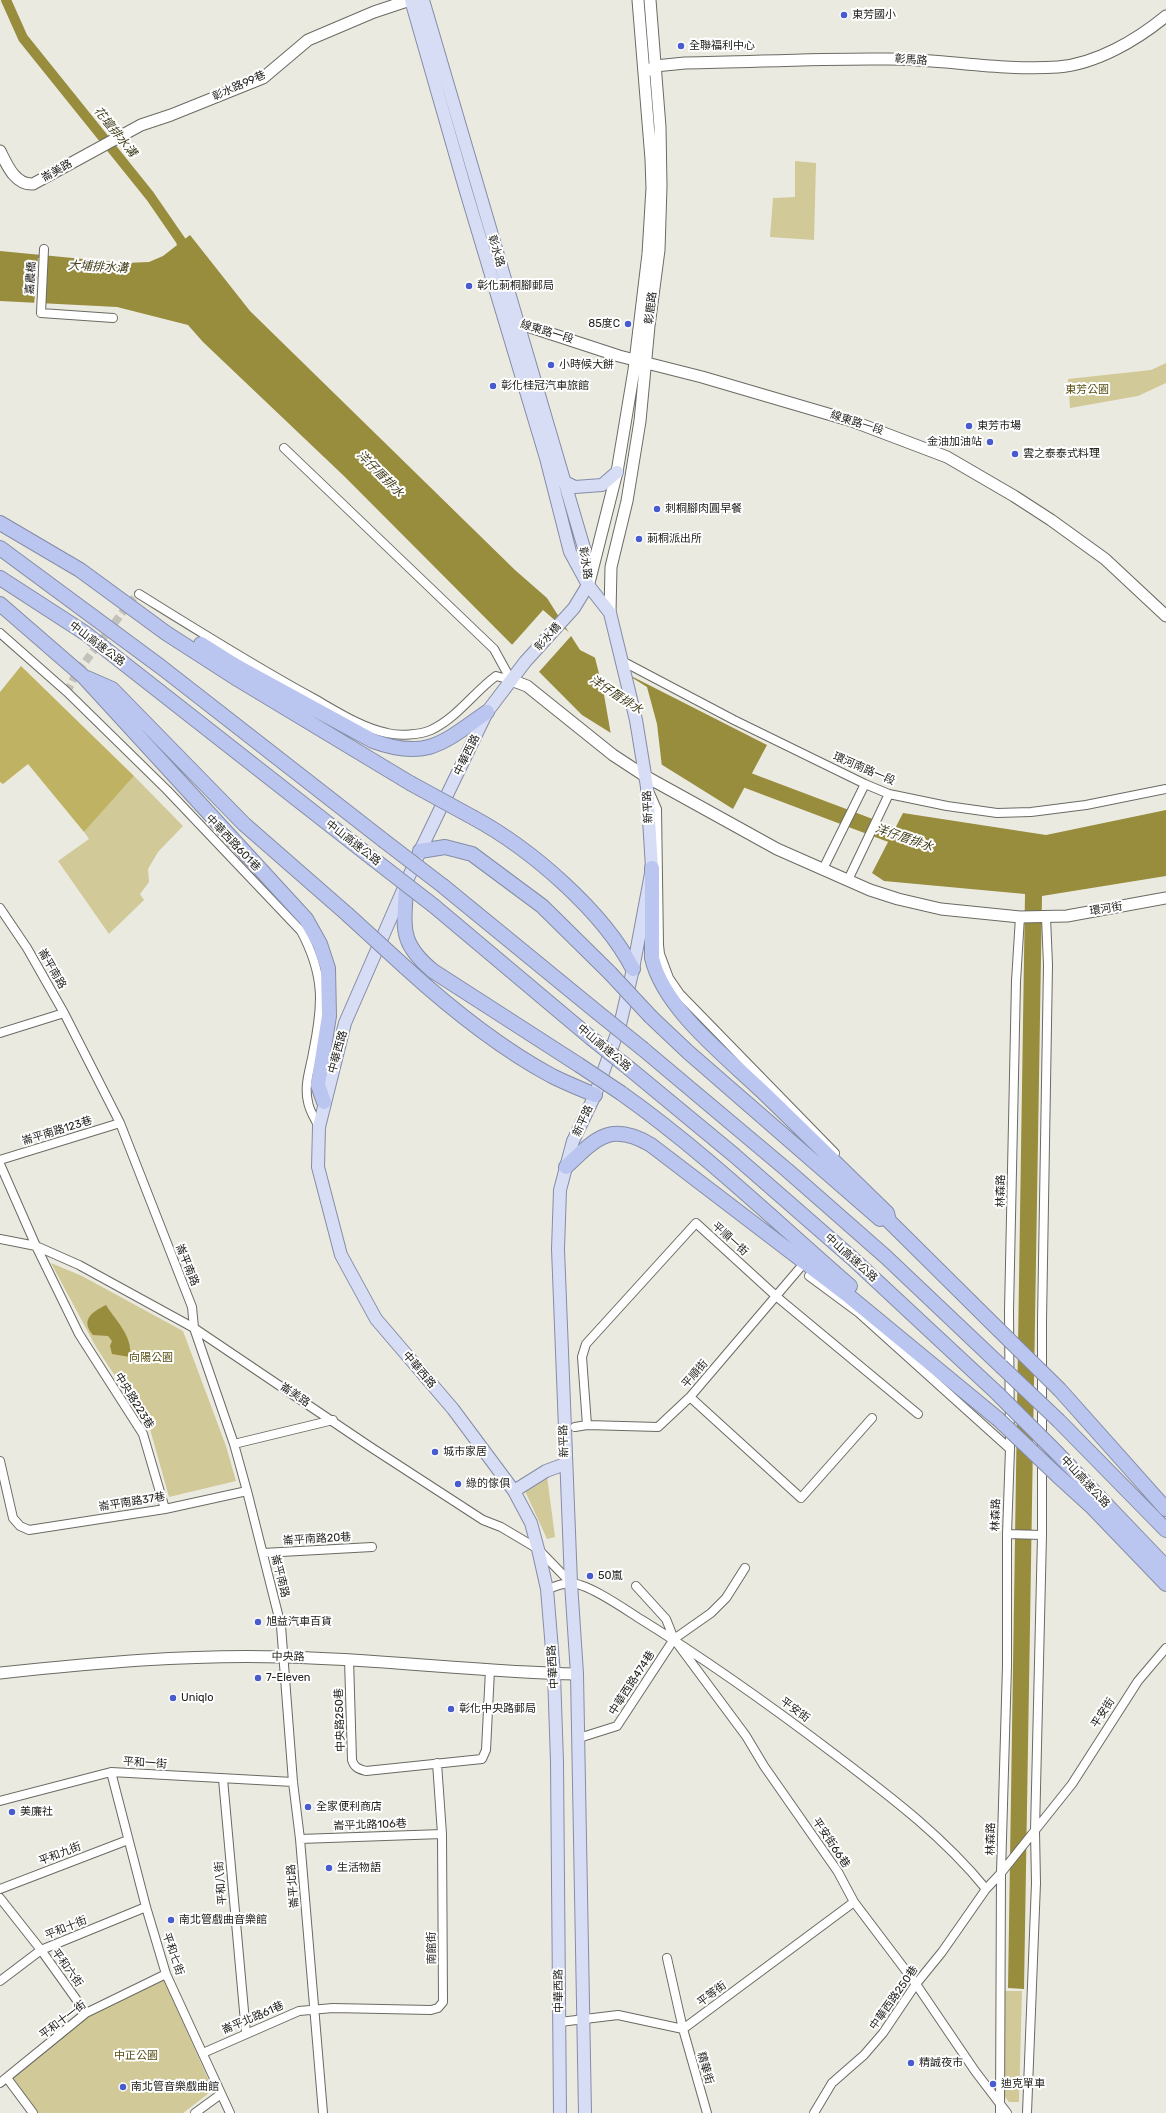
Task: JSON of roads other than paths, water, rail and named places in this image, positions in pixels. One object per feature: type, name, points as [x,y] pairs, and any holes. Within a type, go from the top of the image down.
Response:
[{"type":"highway","points":[[0,523],[80,570],[118,590],[234,665],[373,741],[393,748],[418,750],[435,745],[456,734],[487,712]]},
{"type":"highway","name":"中山高速公路","points":[[0,548],[161,667],[443,886],[642,1049],[886,1257],[1059,1422],[1166,1530]]},
{"type":"highway","points":[[80,570],[166,633],[239,680],[410,783],[490,826],[553,875],[580,899],[622,948],[634,969]]},
{"type":"highway","name":"中山高速公路","points":[[0,578],[85,633],[434,906],[734,1155],[852,1258],[998,1394],[1058,1454],[1166,1567]]},
{"type":"highway","points":[[0,604],[83,676],[306,920],[320,944],[328,968],[329,1016],[318,1085],[324,1102]]},
{"type":"highway","points":[[83,676],[112,689],[244,824],[347,914],[437,996],[508,1050],[554,1077],[594,1095]]},
{"type":"highway","points":[[420,851],[444,847],[472,854],[542,906],[610,973],[651,1017],[688,1052],[881,1219],[889,1221],[1060,1390],[1166,1509]]},
{"type":"highway","points":[[652,868],[652,958],[655,970],[667,994],[699,1030],[887,1213],[889,1221]]},
{"type":"highway","points":[[406,888],[404,928],[408,944],[418,958],[433,971],[579,1065],[668,1127],[774,1216],[932,1358],[937,1367]]},
{"type":"highway","points":[[566,1167],[595,1141],[606,1135],[621,1133],[636,1137],[651,1146],[844,1292],[927,1361],[937,1367],[998,1419],[1057,1476],[1091,1506],[1166,1584]]},
{"type":"main road","name":"彰水路","points":[[411,0],[546,458],[570,552],[588,584]]},
{"type":"main road","name":"彰水路","points":[[423,0],[563,481],[584,548],[588,584]]},
{"type":"main road","points":[[563,481],[575,487],[602,485],[617,472]]},
{"type":"main road","name":"彰水橋","points":[[525,662],[570,612],[588,584]]},
{"type":"main road","name":"新平路","points":[[577,1674],[570,1583],[565,1464],[558,1249],[560,1190],[574,1141],[594,1095],[620,1025],[634,969],[652,868],[646,782],[636,720],[610,613],[588,584]]},
{"type":"main road","name":"中華西路","points":[[525,662],[487,712],[420,851],[406,888],[345,1022],[319,1127],[318,1167],[341,1255],[376,1319],[453,1409],[514,1491],[531,1523],[538,1549],[547,1589],[554,1674],[558,1762],[560,2113]]},
{"type":"main road","points":[[514,1491],[546,1471],[565,1464]]},
{"type":"main road","name":"中華西路","points":[[577,1674],[585,2113]]},
{"type":"street","name":"彰水路99巷","points":[[104,145],[141,125],[171,115],[263,78],[308,40],[374,12],[411,0]]},
{"type":"street","name":"彰鹿路","points":[[610,613],[611,567],[628,501],[640,422],[640,360],[652,188],[645,74],[638,0]]},
{"type":"street","name":"彰鹿路","points":[[588,584],[617,472],[640,360],[659,250],[661,193],[660,127],[650,0]]},
{"type":"street","name":"彰馬路","points":[[655,66],[685,63],[890,59],[1010,66],[1058,67],[1092,59],[1121,46],[1166,16]]},
{"type":"street","points":[[645,74],[655,66]]},
{"type":"street","name":"崙美路","points":[[0,151],[15,176],[27,184],[33,184],[104,145]]},
{"type":"street","name":"嘉農橋","points":[[44,251],[41,313],[113,318]]},
{"type":"street","name":"線東路一段","points":[[505,322],[518,323],[619,356],[640,360],[852,421],[947,457],[1014,496],[1058,525],[1105,559],[1166,616]]},
{"type":"street","points":[[284,448],[494,649],[511,680]]},
{"type":"street","points":[[139,594],[251,664],[360,724],[387,734],[410,734],[431,730],[452,716],[484,685],[496,676],[511,680]]},
{"type":"street","name":"中華西路601巷","points":[[0,633],[61,686],[161,784],[301,931],[318,971],[321,996],[319,1021],[306,1082],[308,1102],[319,1127]]},
{"type":"street","name":"環河南路一段","points":[[622,661],[734,720],[865,784],[889,794],[947,806],[997,813],[1031,812],[1086,805],[1166,789]]},
{"type":"street","name":"環河街","points":[[511,680],[527,686],[646,782],[772,846],[870,890],[898,899],[941,908],[1020,917],[1046,917],[1124,907],[1166,898]]},
{"type":"street","points":[[646,782],[657,809],[659,945],[660,954],[669,978],[694,1010],[877,1195]]},
{"type":"street","points":[[823,869],[865,784]]},
{"type":"street","points":[[848,880],[889,794]]},
{"type":"street","name":"崙平南路","points":[[0,908],[27,948],[64,1013],[120,1123],[192,1307],[194,1328],[234,1444],[263,1553],[280,1626],[282,1656]]},
{"type":"street","name":"林森路","points":[[1000,2113],[1002,1992],[1001,1873],[1007,1666],[1010,1449],[1009,1311],[1016,982],[1020,917]]},
{"type":"street","points":[[1027,2113],[1036,1883],[1035,1832],[1048,966],[1046,917]]},
{"type":"street","points":[[0,1033],[64,1013]]},
{"type":"street","name":"崙平南路123巷","points":[[0,1160],[120,1123]]},
{"type":"street","name":"中央路223巷","points":[[0,1164],[36,1246],[79,1334],[143,1434],[165,1509]]},
{"type":"street","name":"平順一街","points":[[587,1425],[582,1357],[586,1344],[696,1223],[776,1297],[918,1414]]},
{"type":"street","name":"崙美路","points":[[0,1239],[36,1246],[79,1265],[194,1328],[333,1420],[369,1446],[483,1520],[501,1527],[538,1549],[570,1583]]},
{"type":"street","name":"平順街","points":[[575,1427],[587,1425],[658,1427],[690,1397],[799,1269]]},
{"type":"street","points":[[809,1276],[860,1313],[1010,1449]]},
{"type":"street","points":[[690,1397],[801,1498],[872,1418]]},
{"type":"street","points":[[234,1444],[333,1420]]},
{"type":"street","points":[[0,1461],[2,1480]]},
{"type":"street","name":"崙平南路37巷","points":[[2,1480],[13,1518],[20,1526],[29,1530],[165,1509],[247,1491]]},
{"type":"street","points":[[1009,1534],[1039,1535]]},
{"type":"street","name":"崙平南路20巷","points":[[263,1553],[372,1547]]},
{"type":"street","name":"中華西路474巷","points":[[579,1738],[617,1726],[674,1640],[716,1608],[726,1598],[746,1568]]},
{"type":"street","points":[[547,1589],[570,1583]]},
{"type":"street","name":"平安街","points":[[570,1583],[593,1590],[674,1640],[802,1728],[902,1806],[959,1856],[986,1888]]},
{"type":"street","name":"平安街66巷","points":[[636,1586],[666,1619],[674,1640],[746,1736],[764,1766],[838,1872],[854,1902],[916,1984],[1006,2113]]},
{"type":"street","name":"平安街","points":[[1001,1873],[1072,1784],[1138,1681],[1166,1648]]},
{"type":"street","name":"中央路","points":[[0,1673],[110,1661],[282,1656],[349,1659],[554,1674],[577,1674]]},
{"type":"street","name":"崙平北路","points":[[282,1656],[292,1782],[300,1839],[323,2113]]},
{"type":"street","name":"中央路250巷","points":[[349,1659],[352,1760],[354,1766],[359,1770],[366,1771],[438,1763]]},
{"type":"street","points":[[438,1763],[482,1759],[485,1755],[490,1670]]},
{"type":"street","name":"南館街","points":[[314,2009],[431,2010],[438,2008],[443,2002],[442,1834],[438,1763]]},
{"type":"street","name":"平和一街","points":[[0,1801],[111,1772],[292,1782]]},
{"type":"street","name":"平和七街","points":[[111,1772],[146,1907],[166,1974],[230,2113]]},
{"type":"street","name":"平和八街","points":[[223,1779],[246,2033]]},
{"type":"street","name":"崙平北路106巷","points":[[300,1839],[442,1834]]},
{"type":"street","name":"平和九街","points":[[0,1889],[128,1840]]},
{"type":"street","points":[[986,1888],[1001,1873]]},
{"type":"street","name":"中華西路250巷","points":[[814,2113],[832,2083],[864,2055],[883,2033],[916,1984],[942,1952],[986,1888]]},
{"type":"street","name":"平和六街","points":[[0,1898],[41,1950],[86,2013]]},
{"type":"street","name":"平等街","points":[[683,2029],[854,1902]]},
{"type":"street","name":"平和十街","points":[[0,1981],[41,1950],[146,1907]]},
{"type":"street","name":"精華街","points":[[668,1958],[683,2029],[707,2113]]},
{"type":"street","name":"平和十一街","points":[[0,2083],[86,2013],[166,1974]]},
{"type":"street","name":"崙平北路61巷","points":[[202,2053],[299,2011],[314,2009]]},
{"type":"street","points":[[560,2022],[618,2015],[683,2029]]},
{"type":"street","points":[[7,2078],[33,2113]]},
{"type":"street","points":[[195,2113],[221,2094]]},
{"type":"water","name":"大埔排水溝","points":[[190,235],[250,311],[515,570],[547,598],[580,650],[767,745],[733,809],[582,715],[345,477],[203,342],[188,325],[117,307],[0,301],[0,251],[125,263],[149,262],[163,256]]},
{"type":"water","points":[[1166,810],[1166,876],[1042,896],[1024,1989],[1008,1988],[1025,894],[884,881],[872,873],[903,813],[1046,835]]},
{"type":"water","points":[[106,1305],[123,1329],[129,1342],[130,1357],[112,1354],[110,1346],[112,1341],[108,1336],[93,1335],[89,1330],[89,1317]]},
{"type":"waterway","name":"花壇排水溝","points":[[6,0],[23,38],[150,196],[181,241],[184,253]]},
{"type":"waterway","name":"洋仔厝排水","points":[[730,770],[744,779],[911,842]]},
{"type":"tunnel","points":[[67,692],[76,674],[131,601],[139,594]]},
{"type":"place","name":"東芳國小","points":[[844,15]]},
{"type":"place","name":"全聯福利中心","points":[[681,46]]},
{"type":"place","name":"彰化莿桐腳郵局","points":[[469,286]]},
{"type":"place","name":"85度C","points":[[628,324]]},
{"type":"place","name":"小時候大餅","points":[[551,365]]},
{"type":"place","name":"彰化桂冠汽車旅館","points":[[493,386]]},
{"type":"place","name":"東芳市場","points":[[969,426]]},
{"type":"place","name":"金油加油站","points":[[990,442]]},
{"type":"place","name":"雲之泰泰式料理","points":[[1015,454]]},
{"type":"place","name":"刺桐腳肉圓早餐","points":[[657,509]]},
{"type":"place","name":"莿桐派出所","points":[[639,539]]},
{"type":"place","name":"城市家居","points":[[435,1452]]},
{"type":"place","name":"綠的傢俱","points":[[458,1484]]},
{"type":"place","name":"50嵐","points":[[590,1576]]},
{"type":"place","name":"旭益汽車百貨","points":[[258,1622]]},
{"type":"place","name":"7-Eleven","points":[[258,1678]]},
{"type":"place","name":"Uniqlo","points":[[173,1698]]},
{"type":"place","name":"彰化中央路郵局","points":[[451,1709]]},
{"type":"place","name":"全家便利商店","points":[[308,1807]]},
{"type":"place","name":"美廉社","points":[[12,1812]]},
{"type":"place","name":"生活物語","points":[[329,1868]]},
{"type":"place","name":"南北管戲曲音樂館","points":[[171,1920]]},
{"type":"place","name":"精誠夜市","points":[[911,2063]]},
{"type":"place","name":"迪克單車","points":[[993,2084]]},
{"type":"place","name":"南北管音樂戲曲館","points":[[123,2087]]},
{"type":"park label","name":"東芳公園","points":[[1087,390]]},
{"type":"park label","name":"向陽公園","points":[[151,1358]]},
{"type":"park label","name":"中正公園","points":[[136,2056]]}]
